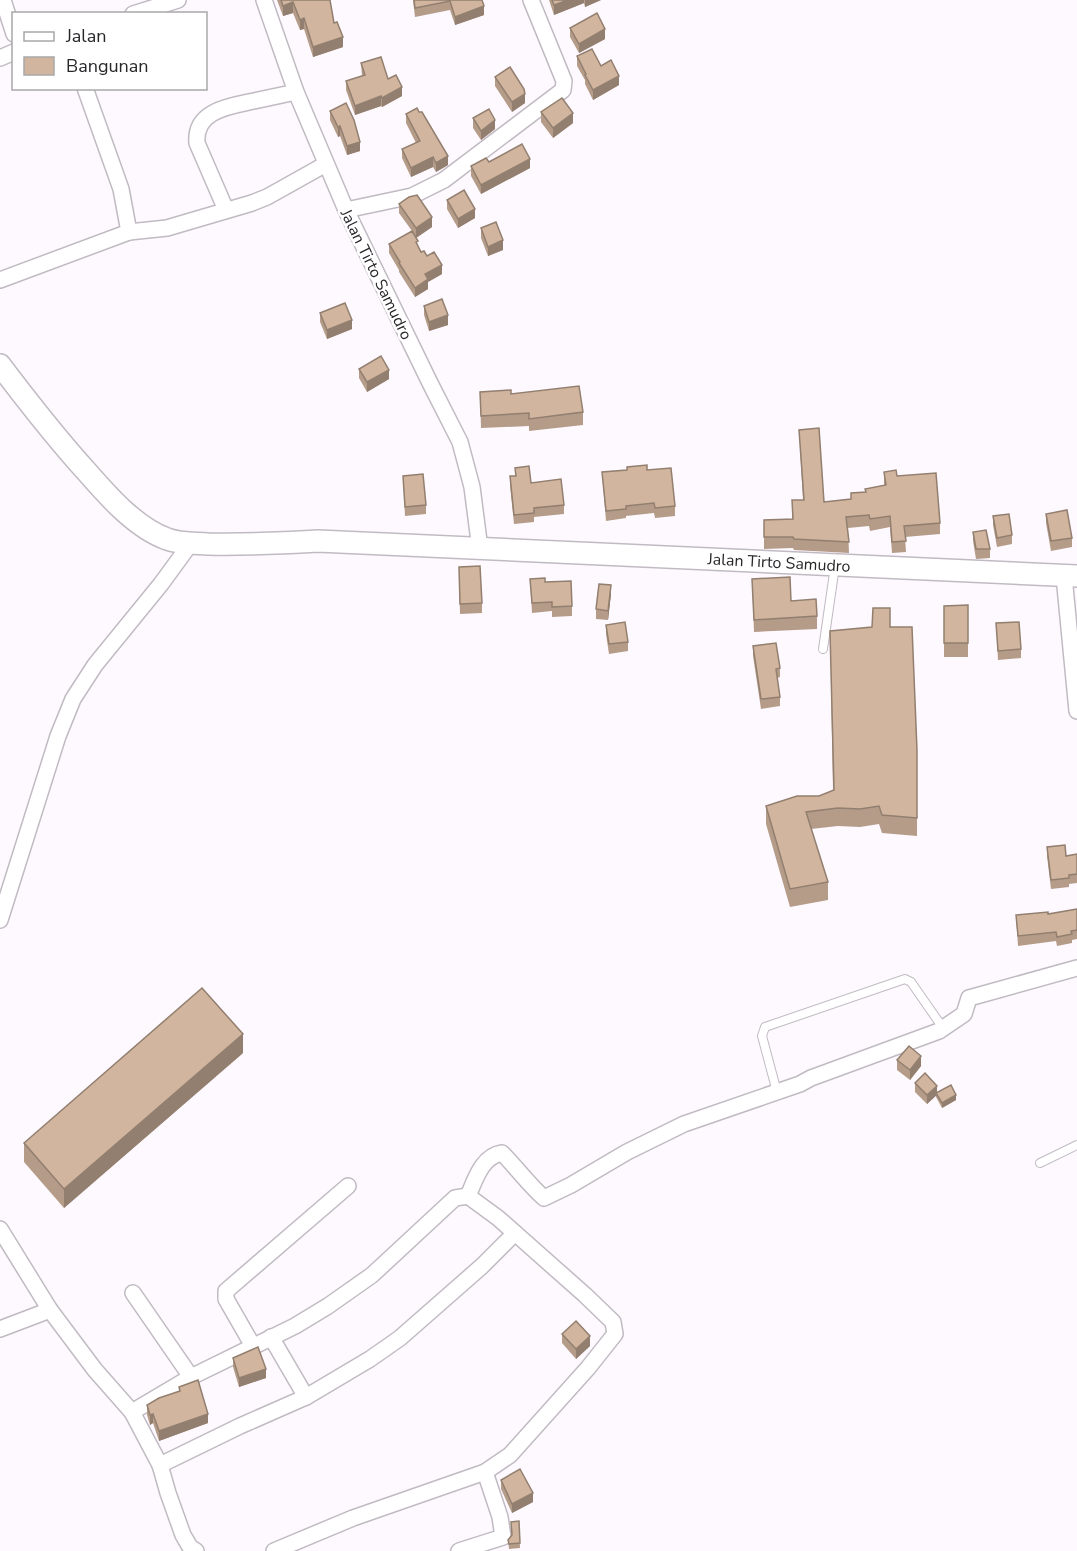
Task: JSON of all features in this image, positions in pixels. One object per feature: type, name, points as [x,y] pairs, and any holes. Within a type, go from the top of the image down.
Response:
[{"type":"street","points":[[3,0],[12,27]]},
{"type":"street","points":[[139,12],[178,0]]},
{"type":"street","name":"Jalan Tirto Samudro","points":[[264,0],[296,92],[346,210],[460,442],[472,488],[480,549]]},
{"type":"street","points":[[346,210],[412,196],[444,180],[563,90],[564,81],[531,0]]},
{"type":"street","points":[[86,90],[121,189],[129,232]]},
{"type":"street","points":[[226,210],[197,143],[198,130],[208,117],[222,108],[296,92]]},
{"type":"street","points":[[0,280],[129,232],[166,228],[252,203],[326,164]]},
{"type":"street","name":"Jalan Tirto Samudro","points":[[0,365],[54,435],[125,513],[168,539],[191,543],[233,545],[318,542],[1070,576]]},
{"type":"street","points":[[0,920],[58,736],[73,699],[95,665],[191,543]]},
{"type":"street","points":[[1070,576],[1077,711]]},
{"type":"street","points":[[468,1196],[478,1172],[493,1156],[499,1153],[502,1153],[516,1166],[544,1198],[627,1152],[684,1124],[777,1092],[944,1028],[964,1014],[969,998],[1077,968]]},
{"type":"street","points":[[253,1346],[226,1299],[226,1291],[348,1186]]},
{"type":"street","points":[[132,1412],[190,1377],[295,1326],[320,1311],[372,1275],[455,1198],[468,1196],[498,1218],[613,1322],[615,1334],[588,1368],[510,1455],[485,1472],[353,1518],[274,1551]]},
{"type":"street","points":[[0,1229],[50,1310],[95,1370],[132,1412],[160,1465],[183,1535],[190,1547],[196,1551]]},
{"type":"street","points":[[160,1465],[306,1397],[370,1359],[400,1338],[482,1266],[515,1233]]},
{"type":"street","points":[[133,1293],[190,1377]]},
{"type":"street","points":[[0,1329],[50,1310]]},
{"type":"street","points":[[271,1338],[306,1397]]},
{"type":"street","points":[[459,1551],[503,1537],[500,1517],[485,1472]]},
{"type":"lane","points":[[823,649],[836,565]]},
{"type":"lane","points":[[777,1092],[762,1036],[765,1027],[905,980],[911,982],[944,1028]]},
{"type":"lane","points":[[1040,1163],[1077,1145]]},
{"type":"building","points":[[281,0],[330,0],[334,23],[337,22],[343,37],[313,47],[304,18],[300,20],[293,2],[283,6]]},
{"type":"building","points":[[414,0],[482,0],[484,6],[455,17],[450,1],[415,8]]},
{"type":"building","points":[[552,0],[568,0],[554,5]]},
{"type":"building","points":[[597,13],[605,29],[579,44],[570,28]]},
{"type":"building","points":[[592,49],[601,66],[611,60],[619,76],[593,90],[577,56]]},
{"type":"building","points":[[381,57],[388,79],[396,75],[402,87],[382,98],[381,96],[355,106],[346,81],[365,75],[361,63]]},
{"type":"building","points":[[510,67],[525,94],[512,102],[495,77]]},
{"type":"building","points":[[562,98],[573,113],[553,128],[541,112]]},
{"type":"building","points":[[346,103],[360,142],[347,146],[340,126],[338,127],[330,111]]},
{"type":"building","points":[[417,108],[419,112],[422,112],[448,156],[436,163],[433,157],[411,168],[402,149],[420,141],[406,114]]},
{"type":"building","points":[[489,109],[495,120],[481,131],[473,118]]},
{"type":"building","points":[[522,144],[530,159],[481,185],[471,166],[486,158],[489,162]]},
{"type":"building","points":[[464,190],[475,209],[458,219],[447,200]]},
{"type":"building","points":[[417,195],[432,217],[416,228],[399,204]]},
{"type":"building","points":[[496,222],[503,240],[488,247],[481,228]]},
{"type":"building","points":[[412,231],[421,252],[424,251],[427,256],[434,252],[442,265],[425,274],[428,279],[415,288],[389,244]]},
{"type":"building","points":[[442,299],[448,315],[429,322],[424,306]]},
{"type":"building","points":[[345,303],[352,320],[327,330],[320,313]]},
{"type":"building","points":[[381,356],[389,370],[367,382],[359,369]]},
{"type":"building","points":[[579,386],[583,412],[529,419],[529,413],[481,416],[480,392],[511,390],[511,394]]},
{"type":"building","points":[[819,428],[824,502],[851,499],[851,493],[866,492],[865,489],[886,485],[884,472],[896,470],[897,476],[936,473],[940,523],[904,526],[906,541],[892,542],[890,516],[870,519],[869,515],[846,517],[849,542],[764,537],[764,520],[793,519],[792,500],[804,500],[799,430]]},
{"type":"building","points":[[647,465],[647,470],[671,468],[675,506],[655,508],[654,503],[606,511],[602,472],[627,470],[627,467]]},
{"type":"building","points":[[529,466],[531,483],[561,479],[564,505],[534,508],[534,513],[514,515],[510,476],[516,476],[515,468]]},
{"type":"building","points":[[423,474],[426,505],[405,507],[403,476]]},
{"type":"building","points":[[1067,510],[1072,538],[1051,541],[1046,514]]},
{"type":"building","points":[[1009,514],[1012,535],[997,538],[993,516]]},
{"type":"building","points":[[986,530],[990,549],[976,549],[973,532]]},
{"type":"building","points":[[480,566],[482,603],[460,604],[459,567]]},
{"type":"building","points":[[790,577],[791,601],[816,599],[817,616],[754,620],[752,579]]},
{"type":"building","points":[[545,578],[545,582],[571,581],[572,606],[552,607],[552,602],[532,603],[530,579]]},
{"type":"building","points":[[599,584],[611,585],[608,611],[596,609]]},
{"type":"building","points":[[968,605],[968,643],[944,643],[944,606]]},
{"type":"building","points":[[873,608],[890,608],[890,627],[912,627],[917,818],[882,815],[879,806],[806,812],[828,882],[790,889],[766,806],[797,796],[819,796],[834,790],[830,631],[872,627]]},
{"type":"building","points":[[625,622],[628,642],[609,644],[606,625]]},
{"type":"building","points":[[1019,622],[1021,649],[998,651],[996,623]]},
{"type":"building","points":[[776,643],[780,668],[776,669],[780,697],[761,699],[753,646]]},
{"type":"building","points":[[1065,845],[1066,856],[1077,854],[1077,874],[1069,875],[1069,878],[1051,880],[1047,847]]},
{"type":"building","points":[[1077,909],[1077,930],[1071,931],[1072,934],[1057,937],[1056,932],[1018,936],[1016,915],[1048,912],[1048,914]]},
{"type":"building","points":[[202,988],[243,1034],[64,1189],[24,1143]]},
{"type":"building","points":[[909,1046],[921,1056],[910,1070],[897,1060]]},
{"type":"building","points":[[925,1073],[937,1086],[927,1095],[915,1083]]},
{"type":"building","points":[[951,1085],[956,1095],[942,1103],[936,1093]]},
{"type":"building","points":[[576,1321],[590,1336],[576,1349],[562,1334]]},
{"type":"building","points":[[258,1347],[266,1369],[239,1378],[233,1358]]},
{"type":"building","points":[[198,1380],[208,1414],[159,1431],[147,1405],[180,1391],[179,1387]]},
{"type":"building","points":[[520,1469],[533,1493],[512,1504],[501,1480]]},
{"type":"building","points":[[519,1521],[520,1543],[509,1544],[508,1540],[512,1535],[511,1522]]}]
